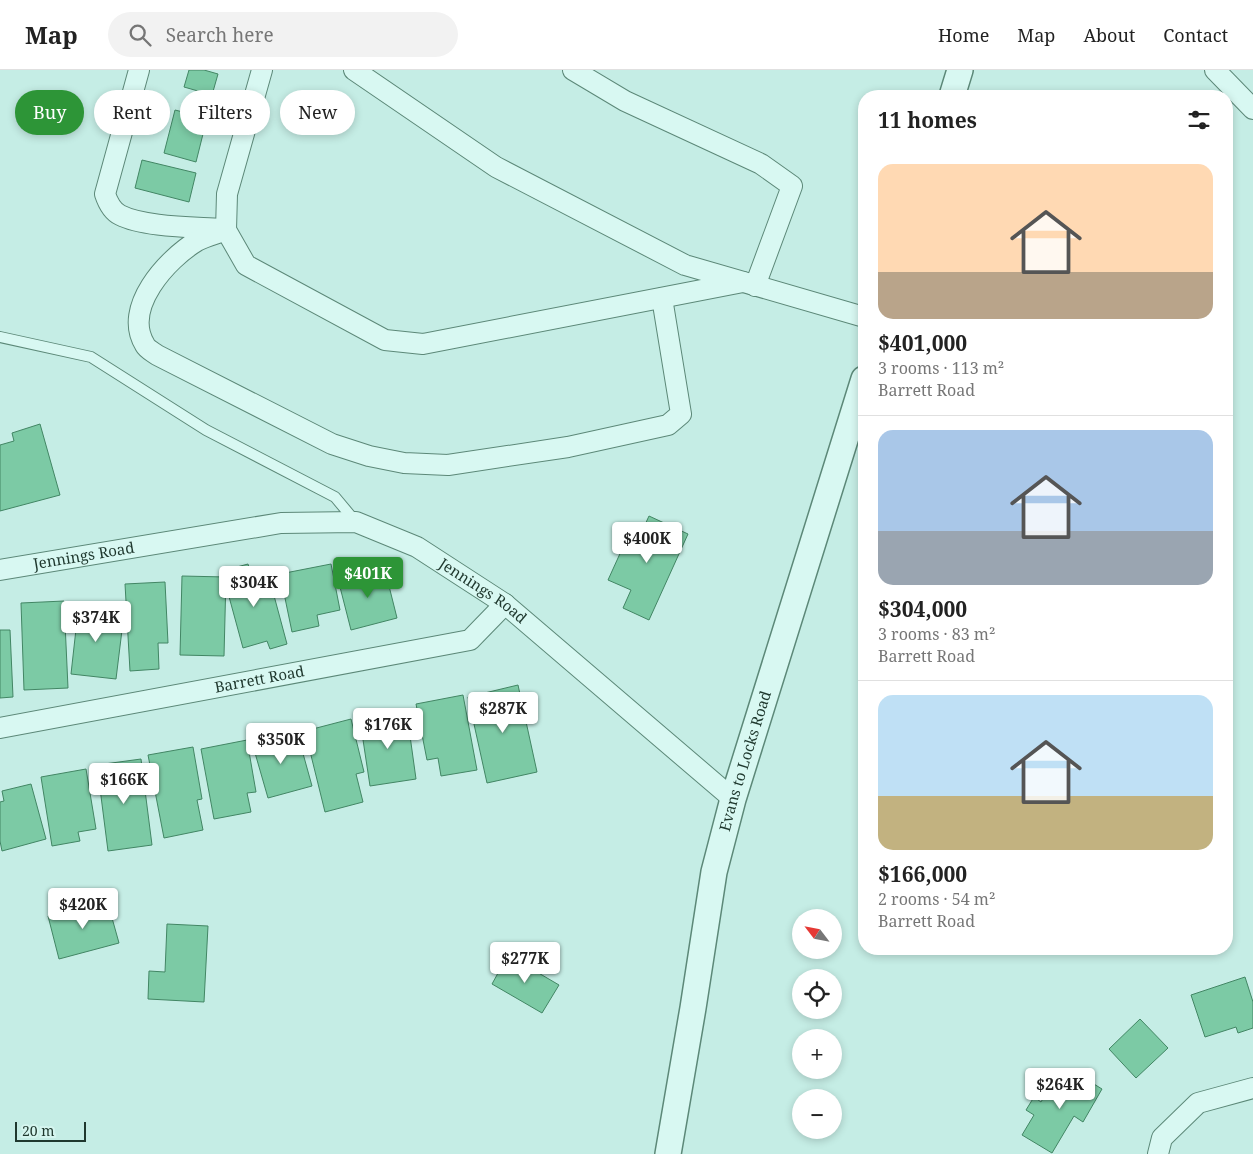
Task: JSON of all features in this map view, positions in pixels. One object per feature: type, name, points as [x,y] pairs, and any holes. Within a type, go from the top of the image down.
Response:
[{"type":"street","points":[[139,70],[105,194],[108,204],[119,214],[137,222],[226,230]]},
{"type":"street","points":[[262,70],[227,194],[226,230],[246,265],[385,340],[423,344],[662,298],[749,284]]},
{"type":"street","points":[[354,70],[496,167],[685,265],[858,315]]},
{"type":"street","points":[[573,70],[625,101],[761,164],[792,186],[749,284]]},
{"type":"street","points":[[954,90],[960,70]]},
{"type":"street","points":[[1215,70],[1253,109]]},
{"type":"street","points":[[226,230],[197,241],[170,262],[147,292],[138,314],[145,346],[157,355],[332,444],[369,456],[404,463],[448,465],[568,447],[668,425],[681,414],[662,298]]},
{"type":"street","name":"Evans to Locks Road","points":[[668,1154],[714,872],[733,799],[858,398]]},
{"type":"street","name":"Jennings Road","points":[[0,570],[281,524],[356,522],[418,547],[505,604],[733,799]]},
{"type":"street","name":"Barrett Road","points":[[0,728],[470,640],[505,604]]},
{"type":"street","points":[[1158,1154],[1162,1138],[1198,1103],[1253,1088]]},
{"type":"lane","points":[[0,337],[92,357],[206,430],[335,498],[356,522]]},
{"type":"building","points":[[189,70],[204,70],[218,74],[213,90],[194,90],[184,87]]},
{"type":"building","points":[[175,110],[180,111],[180,135],[203,135],[196,162],[164,153]]},
{"type":"building","points":[[142,160],[196,173],[189,202],[135,188]]},
{"type":"building","points":[[40,424],[60,495],[0,511],[0,445],[14,441],[12,433]]},
{"type":"building","points":[[649,516],[688,534],[649,620],[623,608],[631,590],[608,580],[633,525],[643,529]]},
{"type":"building","points":[[248,564],[253,581],[269,577],[287,644],[270,649],[267,641],[243,648],[222,571]]},
{"type":"building","points":[[331,564],[340,610],[317,615],[319,626],[292,632],[280,574]]},
{"type":"building","points":[[372,564],[377,581],[387,578],[397,618],[351,630],[340,587],[357,583],[353,569]]},
{"type":"building","points":[[182,576],[226,577],[224,656],[180,655]]},
{"type":"building","points":[[165,582],[168,643],[158,643],[159,669],[130,671],[125,584]]},
{"type":"building","points":[[64,601],[68,688],[24,690],[21,603]]},
{"type":"building","points":[[79,602],[106,605],[105,620],[123,622],[116,679],[71,674]]},
{"type":"building","points":[[0,630],[10,630],[13,697],[0,698]]},
{"type":"building","points":[[518,685],[537,772],[487,783],[468,697]]},
{"type":"building","points":[[463,695],[477,770],[441,776],[438,758],[427,760],[416,704]]},
{"type":"building","points":[[407,714],[416,779],[370,786],[360,720]]},
{"type":"building","points":[[351,719],[364,772],[356,774],[363,802],[325,812],[305,731]]},
{"type":"building","points":[[277,732],[280,744],[299,739],[312,786],[268,798],[251,739]]},
{"type":"building","points":[[247,740],[256,792],[247,793],[251,812],[214,819],[201,749]]},
{"type":"building","points":[[193,747],[202,799],[197,800],[203,830],[164,838],[148,755]]},
{"type":"building","points":[[141,759],[152,845],[108,851],[97,765]]},
{"type":"building","points":[[86,769],[96,829],[78,832],[80,841],[52,846],[41,777]]},
{"type":"building","points":[[31,784],[46,839],[2,851],[0,841],[0,802],[4,801],[2,791]]},
{"type":"building","points":[[107,900],[119,943],[59,959],[48,916]]},
{"type":"building","points":[[167,924],[208,926],[204,1002],[148,999],[149,971],[165,972]]},
{"type":"building","points":[[508,955],[559,985],[542,1013],[492,984]]},
{"type":"building","points":[[1245,977],[1253,1002],[1253,1028],[1238,1033],[1236,1027],[1205,1037],[1191,995]]},
{"type":"building","points":[[1140,1019],[1168,1048],[1136,1078],[1109,1049]]},
{"type":"building","points":[[1076,1073],[1102,1089],[1083,1122],[1074,1116],[1052,1153],[1022,1135],[1034,1115],[1026,1110],[1034,1097],[1041,1102],[1056,1076],[1070,1084]]}]
